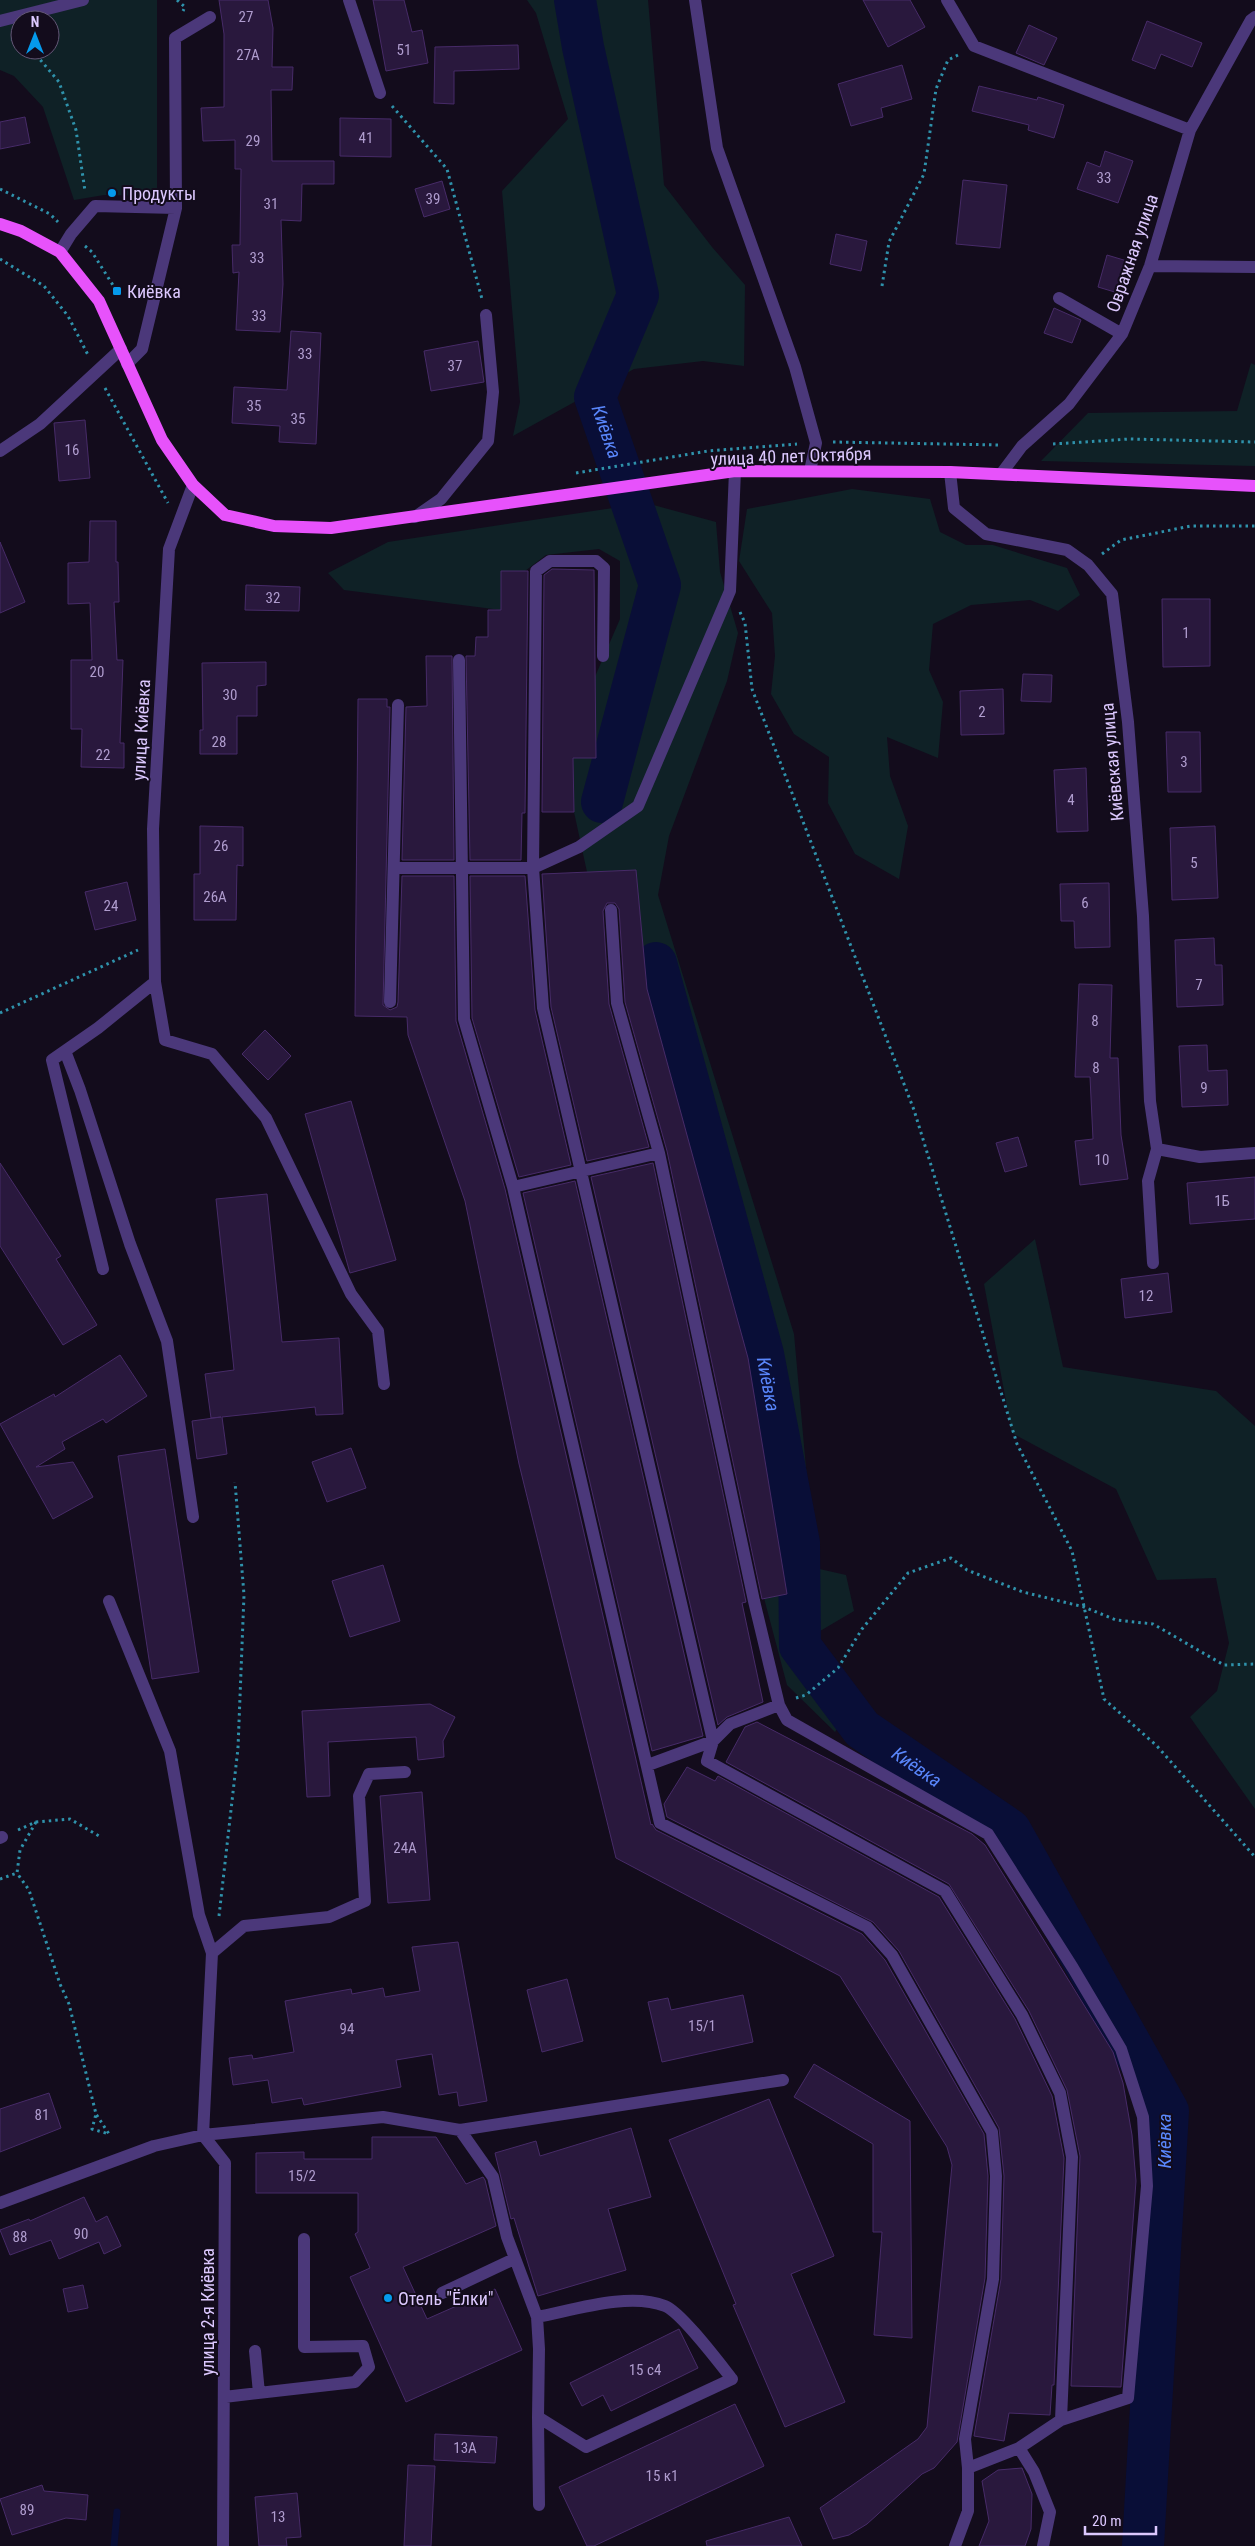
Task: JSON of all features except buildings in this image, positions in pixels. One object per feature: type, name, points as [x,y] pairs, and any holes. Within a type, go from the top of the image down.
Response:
[{"type":"main road","points":[[0,224],[21,230],[60,252],[99,300],[162,440],[193,485]]},
{"type":"main road","name":"улица 40 лет Октября","points":[[193,485],[225,515],[274,526],[331,528],[414,518],[735,471],[950,472],[1255,486]]},
{"type":"street","points":[[0,21],[83,0]]},
{"type":"street","points":[[349,0],[380,93]]},
{"type":"street","points":[[694,0],[717,148],[795,367],[816,443],[810,471]]},
{"type":"street","points":[[947,0],[974,46],[1190,130]]},
{"type":"street","points":[[127,364],[142,349],[176,208],[175,38],[210,17]]},
{"type":"street","name":"Овражная улица","points":[[1001,474],[1022,446],[1069,404],[1122,334],[1150,266],[1190,130],[1255,17]]},
{"type":"street","points":[[60,252],[71,234],[95,206],[176,208]]},
{"type":"street","points":[[1150,266],[1255,267]]},
{"type":"street","points":[[1059,298],[1122,334]]},
{"type":"street","points":[[414,518],[441,498],[488,441],[494,392],[486,315]]},
{"type":"street","points":[[0,451],[40,424],[122,349]]},
{"type":"street","points":[[395,868],[533,868],[579,847],[638,806],[730,591],[735,471]]},
{"type":"street","name":"Киёвская улица","points":[[950,472],[954,508],[986,534],[1067,550],[1088,565],[1112,594],[1128,722],[1143,916],[1150,1101],[1157,1150]]},
{"type":"street","name":"улица Киёвка","points":[[193,485],[169,549],[154,819],[156,982],[165,1040],[212,1054],[266,1118],[351,1294],[378,1331],[384,1384]]},
{"type":"street","points":[[603,656],[604,568],[596,561],[550,561],[536,571],[533,868],[543,1008],[713,1742]]},
{"type":"street","points":[[459,660],[464,1019],[513,1187],[660,1823],[867,1927],[892,1955],[992,2132],[996,2176],[993,2279],[965,2439],[968,2468],[968,2511],[955,2546]]},
{"type":"street","points":[[390,1002],[398,704]]},
{"type":"street","points":[[611,910],[617,1003],[659,1153],[752,1591],[779,1704],[787,1720],[988,1834],[1073,1968],[1121,2049],[1143,2117],[1146,2186],[1128,2398],[1061,2420],[1019,2448],[968,2468]]},
{"type":"street","points":[[103,1269],[52,1060],[156,982]]},
{"type":"street","points":[[65,1051],[80,1090],[130,1244],[166,1341],[193,1517]]},
{"type":"street","points":[[1153,1263],[1148,1181],[1157,1150],[1200,1157],[1255,1153]]},
{"type":"street","points":[[513,1187],[659,1153]]},
{"type":"street","points":[[109,1601],[170,1751],[199,1915],[212,1953],[203,2135]]},
{"type":"street","points":[[779,1704],[730,1724],[713,1742],[707,1761],[945,1891],[1022,2015],[1060,2093],[1072,2157],[1061,2420]]},
{"type":"street","points":[[648,1765],[713,1742]]},
{"type":"street","points":[[212,1953],[244,1926],[329,1917],[365,1901],[359,1796],[369,1774],[405,1772]]},
{"type":"street","points":[[0,2203],[154,2146],[203,2135],[383,2117],[460,2130],[783,2080]]},
{"type":"street","points":[[460,2130],[493,2177],[514,2259],[537,2317],[540,2349],[538,2417],[540,2505]]},
{"type":"street","name":"улица 2-я Киёвка","points":[[203,2135],[225,2162],[223,2546]]},
{"type":"street","points":[[224,2397],[355,2382],[369,2367],[363,2346],[304,2348],[304,2239]]},
{"type":"street","points":[[442,2293],[514,2259]]},
{"type":"street","points":[[537,2317],[627,2300],[666,2306],[693,2331],[732,2379],[586,2447],[538,2417]]},
{"type":"street","points":[[255,2351],[259,2393]]},
{"type":"street","points":[[1019,2448],[1034,2472],[1050,2512],[1042,2546]]},
{"type":"path","points":[[882,286],[890,242],[924,174],[936,89],[948,60],[974,46]]},
{"type":"path","points":[[40,60],[59,82],[76,130],[84,189],[95,206]]},
{"type":"path","points":[[380,93],[447,168],[486,315]]},
{"type":"path","points":[[0,189],[50,214],[92,252],[120,299]]},
{"type":"path","points":[[0,259],[44,286],[68,316],[96,372],[179,522]]},
{"type":"path","points":[[566,474],[708,451],[855,441],[1022,446],[1130,439],[1255,442]]},
{"type":"path","points":[[1088,565],[1121,540],[1191,526],[1255,526]]},
{"type":"path","points":[[730,591],[745,623],[752,689],[914,1110],[1017,1444],[1072,1551],[1104,1699],[1157,1746],[1255,1857]]},
{"type":"path","points":[[0,1013],[136,951],[156,936]]},
{"type":"path","points":[[218,1920],[238,1748],[244,1605],[235,1482]]},
{"type":"path","points":[[806,1695],[838,1668],[862,1629],[908,1573],[951,1558],[966,1570],[1024,1592],[1084,1607],[1116,1620],[1153,1624],[1224,1665],[1255,1664]]},
{"type":"path","points":[[1,1838],[36,1822],[70,1819],[99,1836]]},
{"type":"path","points":[[36,1822],[20,1850],[17,1873],[29,1890],[60,1984],[69,2004],[96,2114],[109,2134],[92,2129],[96,2114]]},
{"type":"path","points":[[0,1880],[17,1873]]},
{"type":"shaded area","points":[[0,0],[157,0],[157,196],[104,195],[74,200],[43,107],[14,76],[0,70]]},
{"type":"shaded area","points":[[527,0],[648,0],[664,185],[712,247],[745,285],[744,366],[703,361],[634,369],[513,436],[520,402],[502,191],[568,119],[536,13]]},
{"type":"shaded area","points":[[1251,363],[1255,365],[1255,466],[1041,461],[1088,413],[1237,411]]},
{"type":"shaded area","points":[[852,489],[930,499],[940,532],[966,545],[993,545],[1067,568],[1080,595],[1058,611],[1030,600],[971,605],[933,624],[929,670],[943,702],[938,758],[887,737],[890,776],[908,826],[899,879],[855,854],[828,803],[829,757],[794,734],[771,694],[775,656],[772,613],[739,561],[747,509]]},
{"type":"shaded area","points":[[646,503],[716,522],[720,572],[738,633],[727,681],[669,836],[658,895],[794,1334],[815,1568],[846,1575],[854,1611],[815,1634],[857,1699],[835,1732],[787,1685],[764,1598],[787,1593],[748,1358],[647,989],[636,870],[587,872],[574,812],[573,758],[596,757],[594,679],[620,619],[620,561],[599,549],[546,555],[525,571],[502,571],[501,610],[344,590],[328,573],[388,542]]},
{"type":"shaded area","points":[[1035,1239],[1063,1367],[1216,1391],[1255,1426],[1255,1809],[1190,1717],[1217,1691],[1229,1643],[1216,1578],[1157,1580],[1116,1489],[1012,1433],[984,1284]]},
{"type":"waterway","name":"Киёвка","points":[[575,0],[583,47],[638,295],[595,397],[660,585],[602,802]]},
{"type":"waterway","name":"Киёвка","points":[[656,963],[763,1354],[799,1543],[800,1646],[862,1729],[1010,1830],[1168,2111],[1143,2546]]},
{"type":"waterway","points":[[114,2546],[117,2512]]},
{"type":"place","name":"Продукты","points":[[112,193]]},
{"type":"place","name":"Киёвка","points":[[117,291]]},
{"type":"place","name":"Отель \"Ёлки\"","points":[[388,2298]]}]
